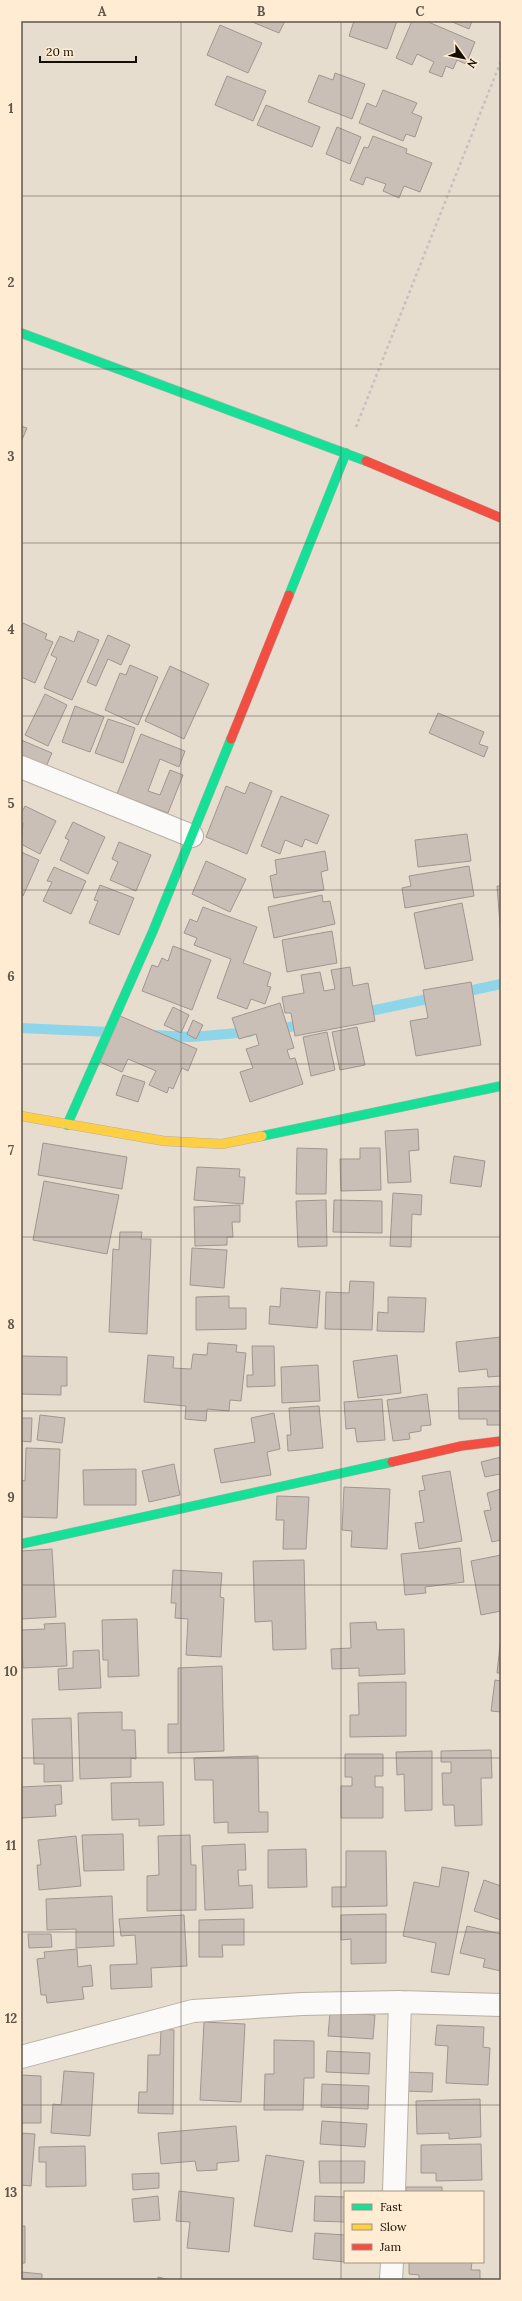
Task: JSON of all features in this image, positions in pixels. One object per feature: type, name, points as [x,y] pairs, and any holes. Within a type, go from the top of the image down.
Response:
[{"type":"street","points":[[21,333],[346,453],[501,518]]},
{"type":"street","points":[[67,1125],[153,931],[346,453]]},
{"type":"street","points":[[21,767],[192,836]]},
{"type":"street","points":[[21,1116],[164,1141],[222,1144],[501,1086]]},
{"type":"street","points":[[21,1544],[66,1536],[461,1446],[501,1441]]},
{"type":"street","points":[[21,2057],[193,2011],[302,2004],[400,2002],[501,2005]]},
{"type":"street","points":[[394,2191],[400,2002]]},
{"type":"street","points":[[391,2280],[392,2263]]},
{"type":"path","points":[[346,453],[501,61]]},
{"type":"building","points":[[250,21],[285,21],[279,33]]},
{"type":"building","points":[[354,21],[397,21],[387,49],[349,36]]},
{"type":"building","points":[[412,21],[426,21],[475,42],[466,64],[457,60],[453,69],[446,66],[442,77],[429,72],[434,62],[417,54],[412,65],[396,58]]},
{"type":"building","points":[[450,21],[472,21],[469,29]]},
{"type":"building","points":[[220,25],[262,43],[248,73],[207,55]]},
{"type":"building","points":[[335,73],[365,84],[352,119],[308,102],[319,75],[333,80]]},
{"type":"building","points":[[227,76],[266,91],[253,121],[215,105]]},
{"type":"building","points":[[383,90],[417,103],[412,113],[422,117],[415,137],[406,134],[403,141],[359,123],[367,103],[376,107]]},
{"type":"building","points":[[266,105],[320,127],[312,147],[257,125]]},
{"type":"building","points":[[337,127],[361,137],[350,164],[326,154]]},
{"type":"building","points":[[373,136],[407,149],[406,153],[432,163],[420,192],[404,186],[399,198],[383,191],[386,184],[366,177],[363,185],[350,180],[364,147],[368,148]]},
{"type":"building","points":[[21,426],[27,428],[21,442]]},
{"type":"building","points":[[23,623],[47,634],[45,639],[53,642],[35,683],[21,677],[21,628]]},
{"type":"building","points":[[78,631],[99,640],[72,700],[44,688],[57,658],[51,655],[60,636],[74,642]]},
{"type":"building","points":[[108,635],[130,645],[121,665],[108,659],[96,686],[87,682]]},
{"type":"building","points":[[130,665],[158,677],[138,725],[105,710],[120,673],[126,675]]},
{"type":"building","points":[[170,666],[209,684],[184,739],[145,721]]},
{"type":"building","points":[[45,694],[67,705],[48,746],[25,735]]},
{"type":"building","points":[[75,706],[104,717],[90,752],[62,742]]},
{"type":"building","points":[[438,713],[484,732],[479,744],[488,747],[484,757],[429,733]]},
{"type":"building","points":[[108,719],[135,728],[123,763],[95,753]]},
{"type":"building","points":[[141,734],[185,751],[179,767],[160,759],[148,791],[160,795],[170,770],[183,775],[168,813],[117,794]]},
{"type":"building","points":[[21,740],[52,753],[45,769],[21,759]]},
{"type":"building","points":[[250,782],[272,791],[247,854],[206,837],[226,786],[245,794]]},
{"type":"building","points":[[281,796],[329,815],[317,844],[305,839],[302,847],[285,840],[280,854],[261,846]]},
{"type":"building","points":[[25,806],[56,821],[40,854],[21,844],[23,823],[21,822],[21,814]]},
{"type":"building","points":[[73,822],[105,837],[88,874],[60,860],[69,840],[65,838]]},
{"type":"building","points":[[467,834],[471,861],[418,867],[415,840]]},
{"type":"building","points":[[119,842],[151,855],[136,891],[110,880],[118,862],[112,859]]},
{"type":"building","points":[[325,851],[328,870],[321,872],[324,890],[274,898],[270,876],[277,874],[275,860]]},
{"type":"building","points":[[21,852],[39,860],[23,896],[21,895]]},
{"type":"building","points":[[206,861],[246,879],[230,912],[192,894]]},
{"type":"building","points":[[469,866],[474,896],[405,908],[402,888],[411,886],[409,876]]},
{"type":"building","points":[[54,867],[86,881],[71,914],[43,901],[52,882],[47,881]]},
{"type":"building","points":[[100,885],[134,898],[119,935],[89,923],[98,901],[94,900]]},
{"type":"building","points":[[497,886],[501,886],[501,936]]},
{"type":"building","points":[[322,895],[323,902],[330,901],[335,924],[274,938],[268,907]]},
{"type":"building","points":[[462,903],[473,960],[425,969],[414,913]]},
{"type":"building","points":[[203,907],[257,927],[243,963],[271,973],[267,986],[271,987],[265,1004],[251,999],[247,1009],[217,998],[231,959],[194,945],[197,938],[184,933],[190,919],[197,922]]},
{"type":"building","points":[[332,931],[337,963],[287,972],[282,940]]},
{"type":"building","points":[[173,946],[211,960],[192,1010],[142,991],[152,965],[158,967],[162,958],[168,961]]},
{"type":"building","points":[[350,967],[353,986],[368,983],[375,1021],[295,1036],[291,1013],[285,1013],[282,997],[304,993],[301,975],[320,972],[324,991],[335,989],[331,970]]},
{"type":"building","points":[[471,982],[481,1045],[416,1056],[410,1021],[428,1018],[423,990]]},
{"type":"building","points":[[280,1003],[294,1048],[287,1050],[290,1059],[295,1058],[303,1084],[250,1102],[240,1072],[253,1068],[246,1049],[259,1045],[256,1034],[239,1039],[232,1018]]},
{"type":"building","points":[[173,1007],[189,1015],[181,1033],[164,1025]]},
{"type":"building","points":[[120,1016],[197,1049],[188,1071],[182,1068],[173,1089],[169,1087],[167,1093],[149,1085],[156,1071],[128,1059],[122,1072],[100,1062]]},
{"type":"building","points":[[193,1020],[203,1025],[196,1039],[187,1034]]},
{"type":"building","points":[[357,1027],[365,1065],[340,1070],[332,1032]]},
{"type":"building","points":[[327,1032],[335,1070],[311,1076],[303,1037]]},
{"type":"building","points":[[123,1075],[145,1082],[138,1102],[116,1095]]},
{"type":"building","points":[[418,1129],[419,1150],[409,1151],[411,1182],[388,1183],[385,1131]]},
{"type":"building","points":[[43,1143],[127,1157],[122,1189],[38,1175]]},
{"type":"building","points":[[297,1148],[327,1149],[326,1194],[296,1194]]},
{"type":"building","points":[[360,1148],[380,1148],[381,1190],[341,1191],[340,1159],[360,1159]]},
{"type":"building","points":[[454,1156],[485,1161],[481,1187],[450,1183]]},
{"type":"building","points":[[197,1167],[240,1169],[239,1177],[245,1177],[243,1204],[194,1200]]},
{"type":"building","points":[[44,1181],[119,1195],[107,1254],[33,1240]]},
{"type":"building","points":[[393,1193],[422,1195],[421,1215],[412,1214],[411,1247],[390,1246]]},
{"type":"building","points":[[326,1200],[327,1246],[298,1247],[296,1201]]},
{"type":"building","points":[[334,1200],[382,1201],[382,1233],[333,1232]]},
{"type":"building","points":[[240,1205],[240,1222],[232,1222],[233,1237],[227,1237],[227,1245],[195,1246],[194,1207]]},
{"type":"building","points":[[120,1232],[142,1232],[141,1239],[151,1239],[147,1334],[109,1332],[113,1249],[119,1250]]},
{"type":"building","points":[[192,1248],[227,1250],[224,1288],[190,1285]]},
{"type":"building","points":[[350,1281],[374,1282],[372,1330],[325,1329],[326,1292],[349,1293]]},
{"type":"building","points":[[281,1288],[320,1291],[317,1328],[269,1324],[270,1306],[280,1307]]},
{"type":"building","points":[[229,1296],[229,1308],[246,1308],[246,1329],[196,1330],[196,1297]]},
{"type":"building","points":[[388,1297],[426,1298],[424,1332],[377,1331],[378,1312],[388,1313]]},
{"type":"building","points":[[501,1337],[501,1376],[488,1377],[487,1369],[459,1372],[456,1342]]},
{"type":"building","points":[[208,1343],[237,1345],[236,1352],[246,1353],[241,1401],[230,1400],[229,1411],[207,1409],[206,1421],[185,1419],[186,1406],[144,1402],[148,1355],[174,1357],[173,1368],[191,1369],[193,1354],[207,1355]]},
{"type":"building","points":[[252,1346],[274,1346],[275,1386],[247,1387],[247,1375],[253,1375]]},
{"type":"building","points":[[397,1355],[401,1393],[358,1398],[353,1361]]},
{"type":"building","points":[[21,1356],[67,1357],[67,1386],[61,1386],[61,1395],[21,1394]]},
{"type":"building","points":[[318,1365],[320,1401],[282,1403],[281,1367]]},
{"type":"building","points":[[501,1386],[501,1425],[487,1425],[487,1419],[459,1419],[458,1388]]},
{"type":"building","points":[[427,1394],[431,1425],[421,1426],[421,1431],[409,1433],[410,1439],[393,1441],[387,1400]]},
{"type":"building","points":[[382,1399],[385,1440],[357,1442],[355,1428],[346,1429],[344,1402]]},
{"type":"building","points":[[319,1406],[323,1448],[288,1451],[287,1435],[291,1435],[289,1408]]},
{"type":"building","points":[[274,1413],[280,1449],[267,1452],[271,1475],[221,1483],[214,1449],[255,1442],[251,1418]]},
{"type":"building","points":[[40,1415],[65,1418],[62,1443],[37,1440]]},
{"type":"building","points":[[21,1418],[32,1418],[31,1442],[21,1441]]},
{"type":"building","points":[[26,1448],[60,1449],[57,1518],[21,1517],[21,1480],[25,1481]]},
{"type":"building","points":[[501,1457],[501,1478],[500,1474],[485,1477],[481,1462]]},
{"type":"building","points":[[174,1464],[180,1495],[149,1502],[142,1471]]},
{"type":"building","points":[[136,1469],[136,1505],[84,1505],[83,1470]]},
{"type":"building","points":[[450,1471],[462,1541],[419,1549],[415,1523],[424,1522],[419,1491],[425,1490],[422,1476]]},
{"type":"building","points":[[344,1487],[390,1489],[387,1549],[351,1547],[352,1531],[342,1530]]},
{"type":"building","points":[[501,1489],[501,1540],[492,1542],[484,1511],[491,1510],[487,1493]]},
{"type":"building","points":[[277,1496],[309,1497],[306,1549],[283,1549],[284,1520],[276,1520]]},
{"type":"building","points":[[460,1548],[464,1582],[425,1587],[426,1593],[405,1595],[401,1554]]},
{"type":"building","points":[[52,1549],[56,1617],[21,1619],[21,1551]]},
{"type":"building","points":[[501,1555],[501,1611],[481,1615],[471,1561]]},
{"type":"building","points":[[304,1560],[306,1649],[273,1650],[272,1621],[255,1622],[253,1561]]},
{"type":"building","points":[[173,1570],[222,1573],[220,1597],[224,1598],[221,1657],[186,1655],[188,1619],[175,1618],[176,1603],[171,1603]]},
{"type":"building","points":[[137,1619],[139,1676],[108,1677],[108,1660],[103,1660],[102,1620]]},
{"type":"building","points":[[376,1622],[377,1630],[404,1629],[405,1674],[359,1676],[359,1668],[332,1669],[331,1649],[351,1648],[350,1623]]},
{"type":"building","points":[[65,1623],[67,1666],[23,1668],[21,1630],[45,1629],[44,1624]]},
{"type":"building","points":[[501,1636],[501,1673],[497,1673]]},
{"type":"building","points":[[99,1650],[101,1688],[59,1690],[58,1669],[73,1668],[73,1651]]},
{"type":"building","points":[[222,1666],[224,1751],[168,1753],[168,1724],[178,1724],[178,1668]]},
{"type":"building","points":[[495,1680],[501,1681],[501,1712],[491,1711]]},
{"type":"building","points":[[406,1682],[406,1736],[350,1737],[350,1715],[359,1715],[358,1683]]},
{"type":"building","points":[[122,1712],[122,1730],[135,1730],[136,1759],[131,1758],[131,1777],[80,1779],[78,1713]]},
{"type":"building","points":[[71,1718],[73,1781],[44,1782],[44,1764],[34,1764],[32,1719]]},
{"type":"building","points":[[491,1750],[492,1778],[481,1778],[482,1825],[455,1826],[454,1805],[443,1805],[442,1773],[451,1773],[451,1762],[441,1762],[441,1751]]},
{"type":"building","points":[[432,1751],[432,1810],[405,1811],[404,1774],[397,1775],[396,1752]]},
{"type":"building","points":[[345,1754],[383,1754],[383,1776],[375,1776],[375,1787],[383,1787],[383,1818],[341,1818],[341,1786],[352,1786],[352,1777],[345,1777]]},
{"type":"building","points":[[258,1756],[259,1812],[268,1812],[268,1832],[228,1833],[228,1822],[214,1823],[213,1780],[195,1780],[194,1758]]},
{"type":"building","points":[[163,1782],[164,1825],[139,1826],[139,1819],[112,1820],[111,1783]]},
{"type":"building","points":[[61,1785],[62,1804],[55,1805],[56,1816],[21,1818],[21,1787]]},
{"type":"building","points":[[123,1834],[124,1870],[84,1871],[82,1835]]},
{"type":"building","points":[[190,1835],[191,1865],[196,1865],[196,1910],[147,1911],[147,1876],[159,1875],[158,1836]]},
{"type":"building","points":[[76,1836],[81,1886],[39,1890],[37,1865],[41,1865],[38,1840]]},
{"type":"building","points":[[245,1844],[246,1870],[238,1870],[239,1886],[252,1885],[253,1908],[205,1910],[202,1846]]},
{"type":"building","points":[[306,1849],[307,1887],[268,1888],[268,1850]]},
{"type":"building","points":[[346,1851],[386,1851],[387,1906],[332,1907],[332,1887],[346,1887]]},
{"type":"building","points":[[442,1867],[469,1872],[449,1975],[431,1972],[436,1943],[403,1936],[414,1882],[439,1887]]},
{"type":"building","points":[[484,1880],[501,1886],[501,1920],[474,1911]]},
{"type":"building","points":[[112,1896],[114,1946],[76,1948],[76,1929],[47,1930],[46,1899]]},
{"type":"building","points":[[386,1914],[386,1963],[351,1964],[351,1939],[341,1940],[341,1915]]},
{"type":"building","points":[[184,1915],[187,1966],[151,1968],[152,1987],[111,1989],[110,1965],[137,1964],[135,1935],[121,1936],[119,1919]]},
{"type":"building","points":[[244,1919],[244,1945],[222,1945],[223,1957],[199,1957],[199,1920]]},
{"type":"building","points":[[467,1926],[501,1934],[501,1971],[483,1967],[485,1959],[460,1953]]},
{"type":"building","points":[[28,1934],[51,1934],[52,1947],[29,1948]]},
{"type":"building","points":[[77,1949],[78,1967],[91,1965],[93,1986],[82,1987],[84,1999],[47,2003],[46,1995],[41,1995],[37,1959],[45,1958],[44,1952]]},
{"type":"building","points":[[330,2012],[375,2015],[373,2039],[328,2036]]},
{"type":"building","points":[[204,2022],[245,2024],[241,2102],[200,2100]]},
{"type":"building","points":[[437,2025],[484,2027],[483,2047],[490,2048],[488,2085],[446,2083],[448,2046],[435,2045]]},
{"type":"building","points":[[161,2029],[174,2030],[173,2114],[138,2113],[139,2092],[147,2092],[148,2055],[160,2055]]},
{"type":"building","points":[[274,2040],[314,2041],[314,2078],[304,2078],[303,2110],[264,2110],[265,2074],[274,2074]]},
{"type":"building","points":[[327,2051],[370,2053],[369,2074],[326,2072]]},
{"type":"building","points":[[64,2071],[94,2073],[90,2136],[51,2133],[53,2104],[61,2105]]},
{"type":"building","points":[[405,2072],[433,2073],[432,2092],[405,2091]]},
{"type":"building","points":[[21,2075],[41,2076],[41,2123],[21,2123]]},
{"type":"building","points":[[322,2084],[369,2086],[368,2109],[321,2107]]},
{"type":"building","points":[[480,2099],[481,2137],[449,2139],[449,2133],[417,2134],[416,2101]]},
{"type":"building","points":[[322,2121],[367,2124],[365,2147],[320,2144]]},
{"type":"building","points":[[236,2126],[239,2161],[217,2163],[217,2170],[197,2171],[195,2161],[161,2164],[158,2133]]},
{"type":"building","points":[[21,2133],[35,2134],[31,2186],[21,2185]]},
{"type":"building","points":[[481,2144],[482,2180],[436,2181],[436,2173],[421,2173],[421,2145]]},
{"type":"building","points":[[85,2146],[86,2186],[46,2187],[46,2162],[39,2162],[39,2147]]},
{"type":"building","points":[[266,2155],[304,2161],[292,2232],[254,2226]]},
{"type":"building","points":[[319,2161],[365,2161],[364,2183],[320,2183]]},
{"type":"building","points":[[159,2173],[159,2188],[133,2190],[132,2174]]},
{"type":"building","points":[[406,2187],[442,2187],[442,2191],[406,2191]]},
{"type":"building","points":[[179,2191],[234,2198],[229,2252],[187,2248],[190,2222],[176,2221]]},
{"type":"building","points":[[158,2196],[160,2220],[134,2222],[132,2199]]},
{"type":"building","points":[[315,2196],[344,2197],[344,2222],[314,2221]]},
{"type":"building","points":[[21,2226],[25,2226],[25,2263],[21,2263]]},
{"type":"building","points":[[315,2233],[344,2235],[344,2262],[313,2259]]},
{"type":"building","points":[[409,2263],[472,2263],[471,2270],[480,2270],[480,2280],[419,2280],[419,2275],[409,2274]]},
{"type":"building","points":[[21,2272],[42,2274],[42,2280],[21,2280]]},
{"type":"building","points":[[158,2277],[170,2280],[158,2280]]},
{"type":"waterway","points":[[459,993],[501,984]]},
{"type":"waterway","points":[[361,1013],[437,997]]},
{"type":"waterway","points":[[274,1030],[306,1024]]},
{"type":"waterway","points":[[21,1028],[109,1032]]},
{"type":"waterway","points":[[153,1035],[191,1037],[250,1032]]},
{"type":"traffic: fast","points":[[21,333],[366,461]]},
{"type":"traffic: fast","points":[[289,595],[346,453]]},
{"type":"traffic: fast","points":[[67,1125],[153,931],[231,739]]},
{"type":"traffic: fast","points":[[262,1136],[501,1086]]},
{"type":"traffic: fast","points":[[21,1544],[392,1462]]},
{"type":"traffic: slow","points":[[21,1116],[164,1141],[222,1144],[262,1136]]},
{"type":"traffic: jam","points":[[366,461],[501,518]]},
{"type":"traffic: jam","points":[[231,739],[289,595]]},
{"type":"traffic: jam","points":[[392,1462],[461,1446],[501,1441]]}]
